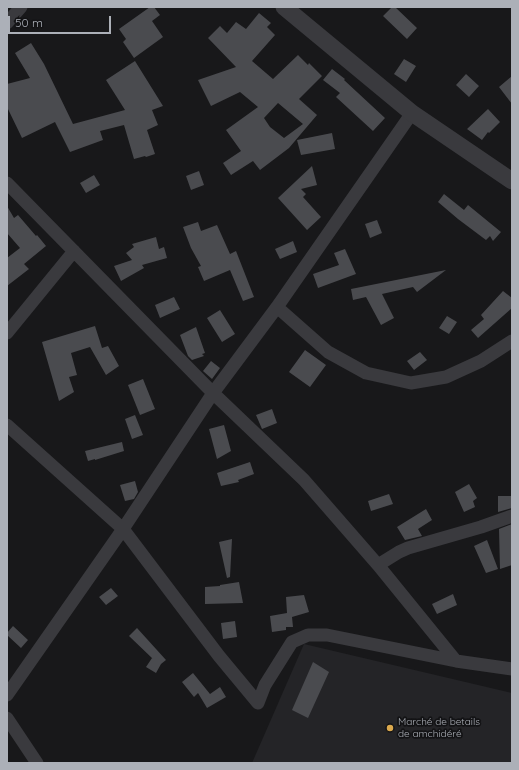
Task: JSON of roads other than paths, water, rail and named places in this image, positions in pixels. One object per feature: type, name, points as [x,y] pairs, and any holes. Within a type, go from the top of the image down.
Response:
[{"type":"street","points":[[7,23],[21,7]]},
{"type":"street","points":[[284,7],[412,113],[512,181]]},
{"type":"street","points":[[7,695],[123,529],[213,393],[277,307],[412,113]]},
{"type":"street","points":[[7,183],[213,393],[304,480],[378,565],[456,661]]},
{"type":"street","points":[[7,333],[74,251]]},
{"type":"street","points":[[277,307],[328,352],[366,373],[411,383],[446,377],[481,361],[512,341]]},
{"type":"street","points":[[7,425],[123,529],[219,656],[258,703],[265,685],[292,642],[308,635],[327,635],[456,661],[512,669]]},
{"type":"street","points":[[378,565],[408,548],[481,527],[512,516]]},
{"type":"street","points":[[7,718],[37,763]]},
{"type":"place","name":"Marché de betails de amchidéré","points":[[390,728]]}]
